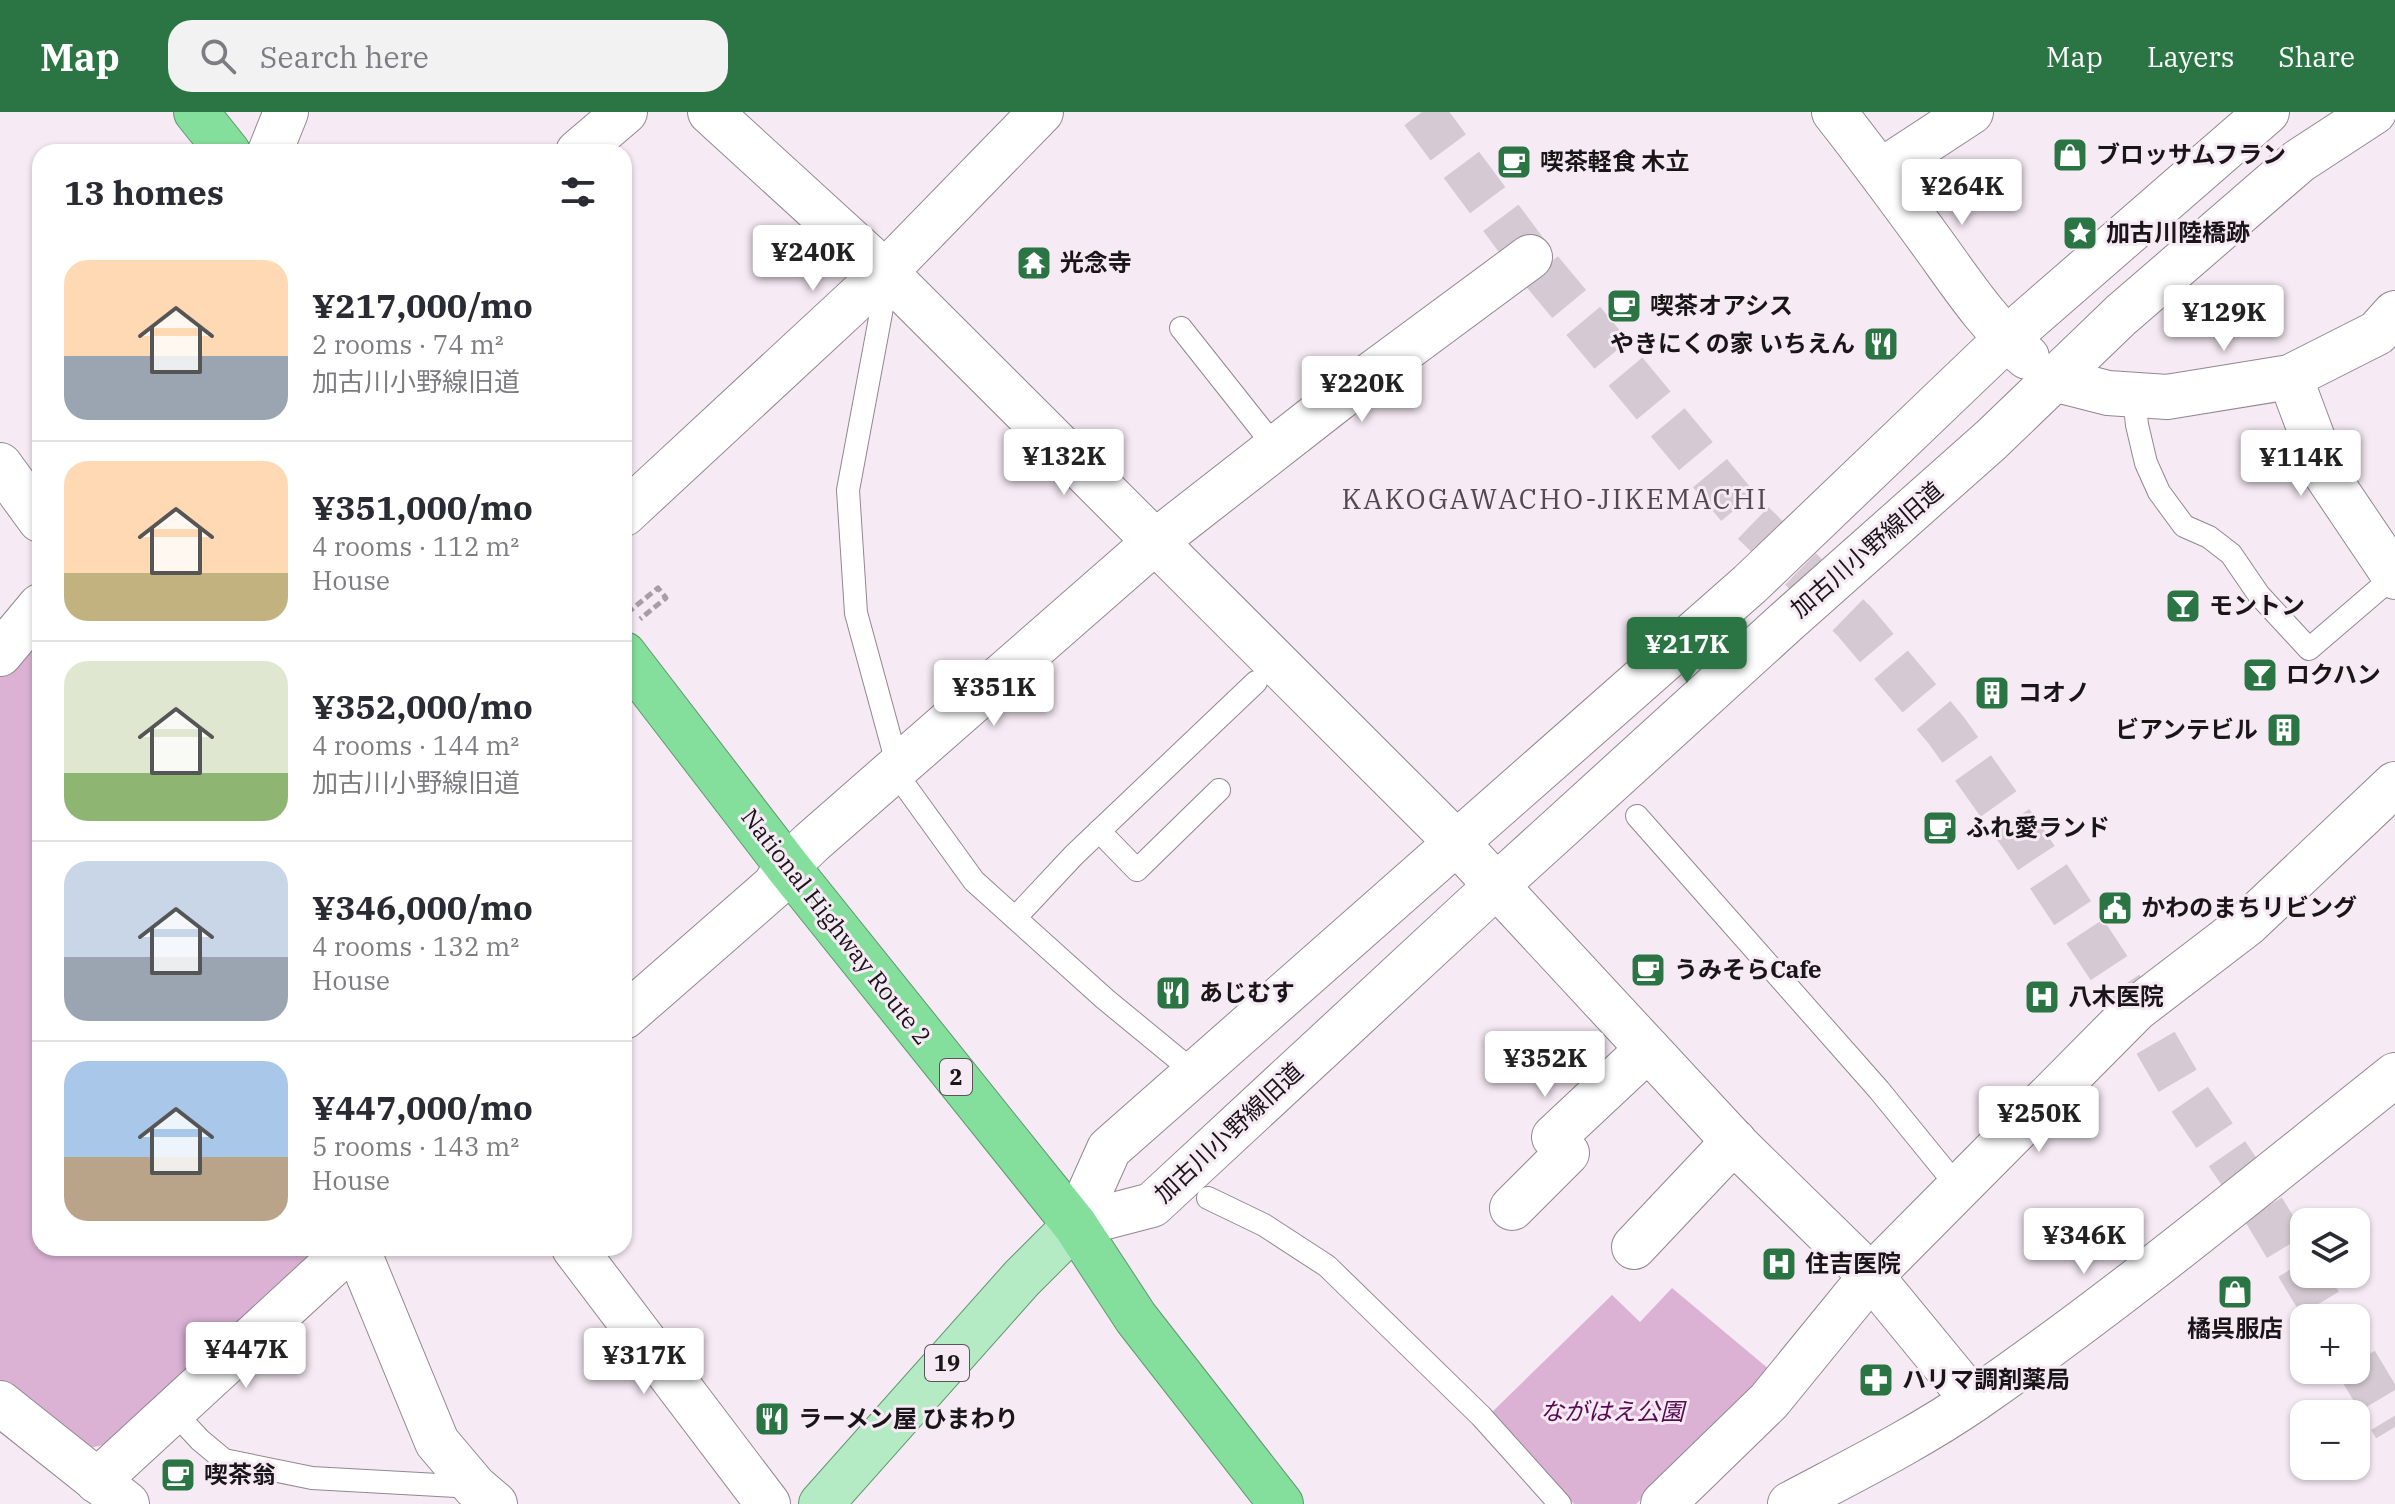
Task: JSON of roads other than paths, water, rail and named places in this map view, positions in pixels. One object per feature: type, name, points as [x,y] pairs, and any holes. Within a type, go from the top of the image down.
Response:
[{"type":"highway","points":[[196,112],[222,144]]},
{"type":"highway","name":"National Highway Route 2","points":[[632,636],[787,866],[1075,1225],[1136,1318],[1281,1504]]},
{"type":"main road","name":"19","points":[[821,1504],[1022,1278],[1075,1225]]},
{"type":"street","points":[[273,144],[286,112]]},
{"type":"street","points":[[587,144],[625,112]]},
{"type":"street","points":[[710,112],[885,272],[1456,842],[1734,1141],[1871,1276],[1973,1400]]},
{"type":"street","points":[[632,507],[885,272],[1041,112]]},
{"type":"street","points":[[1834,112],[2005,340],[2053,379],[2096,391],[2167,397],[2290,377],[2389,326]]},
{"type":"street","points":[[1881,171],[1971,112]]},
{"type":"street","points":[[1075,1225],[1109,1149],[1750,584],[2005,340],[2267,112]]},
{"type":"street","name":"加古川小野線旧道","points":[[1075,1225],[1152,1205],[1496,886],[1991,440],[2121,315],[2299,161],[2374,112]]},
{"type":"street","points":[[632,1010],[774,886],[787,866],[1156,541],[1530,257]]},
{"type":"street","points":[[2290,377],[2327,476],[2395,576]]},
{"type":"street","points":[[0,465],[32,509]]},
{"type":"street","points":[[2,649],[32,615]]},
{"type":"street","points":[[1663,1504],[1769,1401],[1871,1276],[2136,1009],[2247,924],[2395,784]]},
{"type":"street","points":[[1512,1208],[1567,1153],[1554,1137],[1648,1049]]},
{"type":"street","points":[[1790,1504],[1882,1455],[1973,1400],[2074,1327],[2395,1075]]},
{"type":"street","points":[[1634,1247],[1734,1141]]},
{"type":"street","points":[[0,1403],[112,1493],[173,1411],[341,1256]]},
{"type":"street","points":[[360,1256],[437,1442],[485,1495]]},
{"type":"street","points":[[580,1256],[768,1504]]},
{"type":"lane","points":[[885,272],[884,297],[848,490],[856,613],[898,767],[906,787],[974,881],[1105,999],[1195,1073]]},
{"type":"lane","points":[[1181,328],[1276,448]]},
{"type":"lane","points":[[2134,396],[2146,463],[2159,492],[2184,526],[2209,537],[2231,554],[2259,595],[2309,649],[2395,576]]},
{"type":"lane","points":[[1015,918],[1099,831],[1256,682]]},
{"type":"lane","points":[[1099,831],[1137,870],[1219,790]]},
{"type":"lane","points":[[1637,816],[1879,1090],[1958,1187]]},
{"type":"lane","points":[[1208,1198],[1264,1225],[1327,1266],[1481,1416],[1560,1504]]},
{"type":"lane","points":[[173,1411],[224,1460],[312,1478],[485,1495]]},
{"type":"tunnel","points":[[1422,112],[1530,257],[1744,514],[1854,621],[1946,730],[2027,844],[2136,1009],[2180,1085],[2251,1189],[2321,1304]]},
{"type":"tunnel","points":[[2369,1384],[2395,1427]]},
{"type":"place","name":"ブロッサムフラン","points":[[2070,155]]},
{"type":"place","name":"喫茶軽食 木立","points":[[1514,162]]},
{"type":"place","name":"加古川陸橋跡","points":[[2080,233]]},
{"type":"place","name":"光念寺","points":[[1034,263]]},
{"type":"place","name":"喫茶オアシス","points":[[1624,306]]},
{"type":"place","name":"やきにくの家 いちえん","points":[[1881,344]]},
{"type":"place","name":"モントン","points":[[2183,606]]},
{"type":"place","name":"ロクハン","points":[[2260,675]]},
{"type":"place","name":"コオノ","points":[[1992,693]]},
{"type":"place","name":"ビアンテビル","points":[[2284,730]]},
{"type":"place","name":"ふれ愛ランド","points":[[1940,828]]},
{"type":"place","name":"かわのまちリビング","points":[[2115,908]]},
{"type":"place","name":"うみそらCafe","points":[[1648,970]]},
{"type":"place","name":"あじむす","points":[[1173,993]]},
{"type":"place","name":"八木医院","points":[[2042,997]]},
{"type":"place","name":"住吉医院","points":[[1779,1264]]},
{"type":"place","name":"橘呉服店","points":[[2235,1292]]},
{"type":"place","name":"ハリマ調剤薬局","points":[[1876,1380]]},
{"type":"place","name":"ラーメン屋 ひまわり","points":[[772,1419]]},
{"type":"place","name":"喫茶翁","points":[[178,1475]]},
{"type":"district","name":"KAKOGAWACHO-JIKEMACHI","points":[[1555,499]]},
{"type":"park label","name":"ながはえ公園","points":[[1612,1412]]}]
